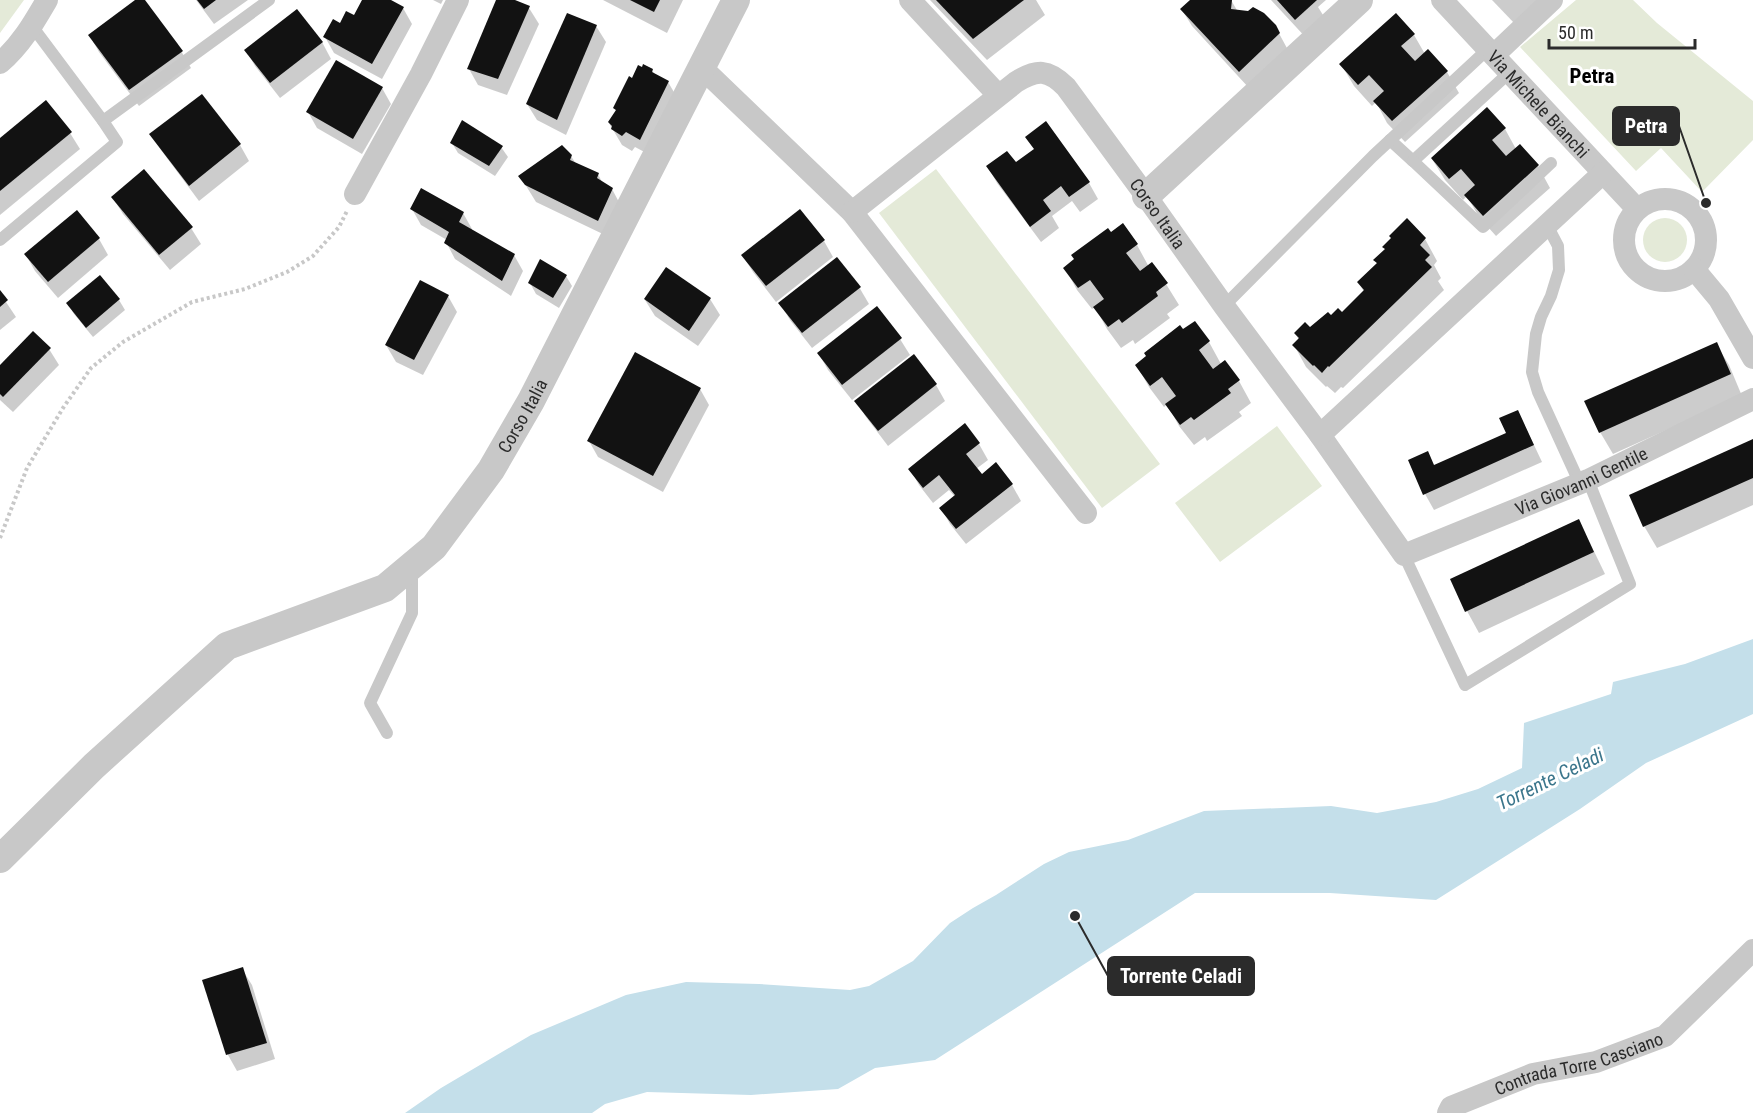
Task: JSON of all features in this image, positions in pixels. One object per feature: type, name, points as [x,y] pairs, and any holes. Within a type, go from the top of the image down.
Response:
[{"type":"street","points":[[0,63],[13,52],[47,0]]},
{"type":"street","points":[[355,194],[421,74],[458,0]]},
{"type":"street","name":"Corso Italia","points":[[0,859],[94,765],[227,646],[385,588],[434,547],[491,470],[531,401],[736,0]]},
{"type":"street","points":[[910,0],[998,95]]},
{"type":"street","points":[[1146,196],[1359,0]]},
{"type":"street","name":"Via Michele Bianchi","points":[[1442,0],[1637,209]]},
{"type":"street","points":[[1491,52],[1552,0]]},
{"type":"street","points":[[702,68],[852,212],[1086,513]]},
{"type":"street","name":"Corso Italia","points":[[852,212],[998,95],[1031,73],[1048,74],[1058,80],[1066,87],[1146,196],[1320,435],[1404,555]]},
{"type":"street","points":[[1320,435],[1603,173]]},
{"type":"street","points":[[1677,200],[1699,217],[1705,230],[1706,244],[1702,257],[1694,269],[1671,280],[1658,280],[1645,276],[1635,268],[1627,257],[1624,231],[1629,219],[1637,209],[1649,201],[1677,200]]},
{"type":"street","points":[[1694,269],[1719,299],[1753,358]]},
{"type":"street","name":"Via Giovanni Gentile","points":[[1404,555],[1584,482],[1753,399]]},
{"type":"street","name":"Contrada Torre Casciano","points":[[1448,1113],[1451,1107],[1533,1074],[1596,1062],[1665,1036],[1753,950]]},
{"type":"lane","points":[[103,121],[269,0]]},
{"type":"lane","points":[[0,240],[117,142],[32,26]]},
{"type":"lane","points":[[1224,306],[1389,140],[1491,52]]},
{"type":"lane","points":[[1413,161],[1510,72]]},
{"type":"lane","points":[[1389,140],[1483,227],[1551,163]]},
{"type":"lane","points":[[1404,555],[1466,685],[1630,584],[1584,482],[1538,392],[1532,372],[1536,333],[1559,270],[1557,246],[1547,225]]},
{"type":"lane","points":[[387,733],[370,703],[412,613],[412,565]]},
{"type":"path","points":[[0,538],[27,468],[63,408],[91,368],[123,342],[192,302],[245,289],[288,272],[313,256],[339,227],[355,194]]},
{"type":"green space","points":[[0,0],[24,0],[0,33]]},
{"type":"green space","points":[[1576,0],[1633,0],[1657,23],[1753,101],[1753,140],[1702,192],[1661,148],[1636,171],[1520,47]]},
{"type":"green space","points":[[936,169],[1160,464],[1102,508],[879,213]]},
{"type":"green space","points":[[1665,218],[1674,219],[1681,224],[1686,231],[1686,249],[1681,256],[1674,261],[1665,262],[1656,261],[1649,256],[1644,249],[1643,240],[1644,231],[1649,224],[1656,219]]},
{"type":"green space","points":[[1277,426],[1322,486],[1220,562],[1175,503]]},
{"type":"water","points":[[1753,639],[1753,714],[1646,763],[1580,809],[1436,900],[1330,893],[1195,893],[935,1060],[875,1068],[838,1089],[751,1095],[647,1092],[605,1104],[592,1113],[405,1113],[441,1088],[531,1035],[626,995],[686,982],[850,990],[869,986],[913,961],[950,923],[1044,864],[1069,852],[1128,840],[1204,811],[1331,806],[1377,813],[1436,802],[1478,789],[1522,768],[1524,723],[1611,694],[1613,682],[1685,664]]},
{"type":"building","points":[[135,0],[145,0],[183,51],[129,90],[88,35]]},
{"type":"building","points":[[197,0],[216,0],[204,9]]},
{"type":"building","points":[[362,0],[391,0],[404,7],[372,64],[323,37],[333,19],[340,23],[346,11],[354,15]]},
{"type":"building","points":[[496,0],[515,0],[530,6],[498,79],[467,69]]},
{"type":"building","points":[[630,0],[660,0],[654,12]]},
{"type":"building","points":[[936,0],[1024,0],[973,39]]},
{"type":"building","points":[[1190,0],[1232,0],[1231,9],[1248,11],[1253,7],[1264,13],[1276,25],[1280,33],[1239,72],[1180,9]]},
{"type":"building","points":[[1277,0],[1317,0],[1295,20]]},
{"type":"building","points":[[297,9],[323,42],[270,83],[244,50]]},
{"type":"building","points":[[567,13],[597,25],[557,120],[526,104]]},
{"type":"building","points":[[1396,13],[1415,34],[1401,46],[1415,61],[1428,49],[1448,71],[1392,121],[1373,101],[1384,91],[1369,75],[1358,85],[1339,64]]},
{"type":"building","points":[[336,60],[383,87],[353,139],[306,112]]},
{"type":"building","points":[[643,64],[669,81],[640,140],[626,132],[622,136],[611,129],[612,126],[608,122],[616,110],[613,108],[629,76],[632,78],[638,65],[642,67]]},
{"type":"building","points":[[202,94],[241,144],[189,186],[149,134]]},
{"type":"building","points":[[46,100],[72,132],[0,191],[0,138]]},
{"type":"building","points":[[1487,107],[1506,128],[1492,140],[1506,156],[1520,144],[1539,165],[1483,216],[1464,195],[1475,185],[1461,169],[1449,179],[1431,158]]},
{"type":"building","points":[[462,120],[503,146],[489,166],[450,143]]},
{"type":"building","points":[[1046,121],[1090,182],[1069,197],[1061,186],[1043,200],[1051,211],[1030,227],[986,166],[1007,151],[1016,162],[1034,149],[1025,137]]},
{"type":"building","points":[[562,145],[572,155],[570,160],[599,173],[597,178],[613,188],[598,221],[525,185],[518,176]]},
{"type":"building","points":[[144,169],[193,227],[159,255],[111,197]]},
{"type":"building","points":[[421,188],[464,212],[459,222],[515,254],[502,281],[444,243],[449,232],[410,209]]},
{"type":"building","points":[[800,209],[825,240],[766,286],[741,255]]},
{"type":"building","points":[[77,210],[100,238],[48,282],[24,254]]},
{"type":"building","points":[[1407,218],[1426,238],[1420,245],[1430,255],[1425,260],[1432,267],[1322,373],[1292,345],[1299,338],[1294,333],[1305,322],[1310,327],[1328,312],[1331,315],[1338,308],[1342,312],[1364,290],[1357,282],[1377,263],[1373,260],[1385,249],[1382,247],[1391,238],[1389,236]]},
{"type":"building","points":[[1123,223],[1138,244],[1126,253],[1140,271],[1152,262],[1168,283],[1156,292],[1158,296],[1122,323],[1119,319],[1108,327],[1093,307],[1104,299],[1090,280],[1078,288],[1063,268],[1074,259],[1071,255],[1108,228],[1111,232]]},
{"type":"building","points":[[837,257],[861,287],[802,333],[778,303]]},
{"type":"building","points":[[540,259],[567,275],[553,298],[528,283]]},
{"type":"building","points":[[666,267],[711,298],[689,331],[644,299]]},
{"type":"building","points":[[100,275],[120,299],[86,328],[66,303]]},
{"type":"building","points":[[420,280],[449,295],[414,360],[385,345]]},
{"type":"building","points":[[0,290],[8,300],[0,307]]},
{"type":"building","points":[[877,306],[902,338],[842,385],[817,353]]},
{"type":"building","points":[[1195,321],[1210,341],[1199,350],[1213,369],[1225,360],[1240,380],[1228,389],[1231,393],[1194,420],[1191,417],[1180,425],[1165,404],[1176,396],[1162,377],[1150,386],[1135,365],[1146,356],[1144,353],[1180,325],[1183,329]]},
{"type":"building","points":[[33,331],[51,348],[3,397],[0,394],[0,365]]},
{"type":"building","points":[[1717,342],[1731,374],[1599,433],[1584,401]]},
{"type":"building","points":[[635,352],[701,388],[653,476],[587,441]]},
{"type":"building","points":[[914,354],[937,384],[878,431],[854,401]]},
{"type":"building","points":[[1518,410],[1534,445],[1423,495],[1408,460],[1428,451],[1434,465],[1506,433],[1499,418]]},
{"type":"building","points":[[965,423],[980,443],[966,454],[982,474],[996,462],[1013,484],[956,529],[939,508],[955,495],[939,475],[923,488],[908,469]]},
{"type":"building","points":[[1753,439],[1753,478],[1643,527],[1629,495]]},
{"type":"building","points":[[1579,519],[1594,552],[1465,612],[1450,579]]},
{"type":"building","points":[[243,967],[267,1043],[226,1055],[202,980]]},
{"type":"place","name":"Petra","points":[[1706,203]]},
{"type":"place","name":"Torrente Celadi","points":[[1075,916]]},
{"type":"district","name":"Petra","points":[[1592,76]]}]
